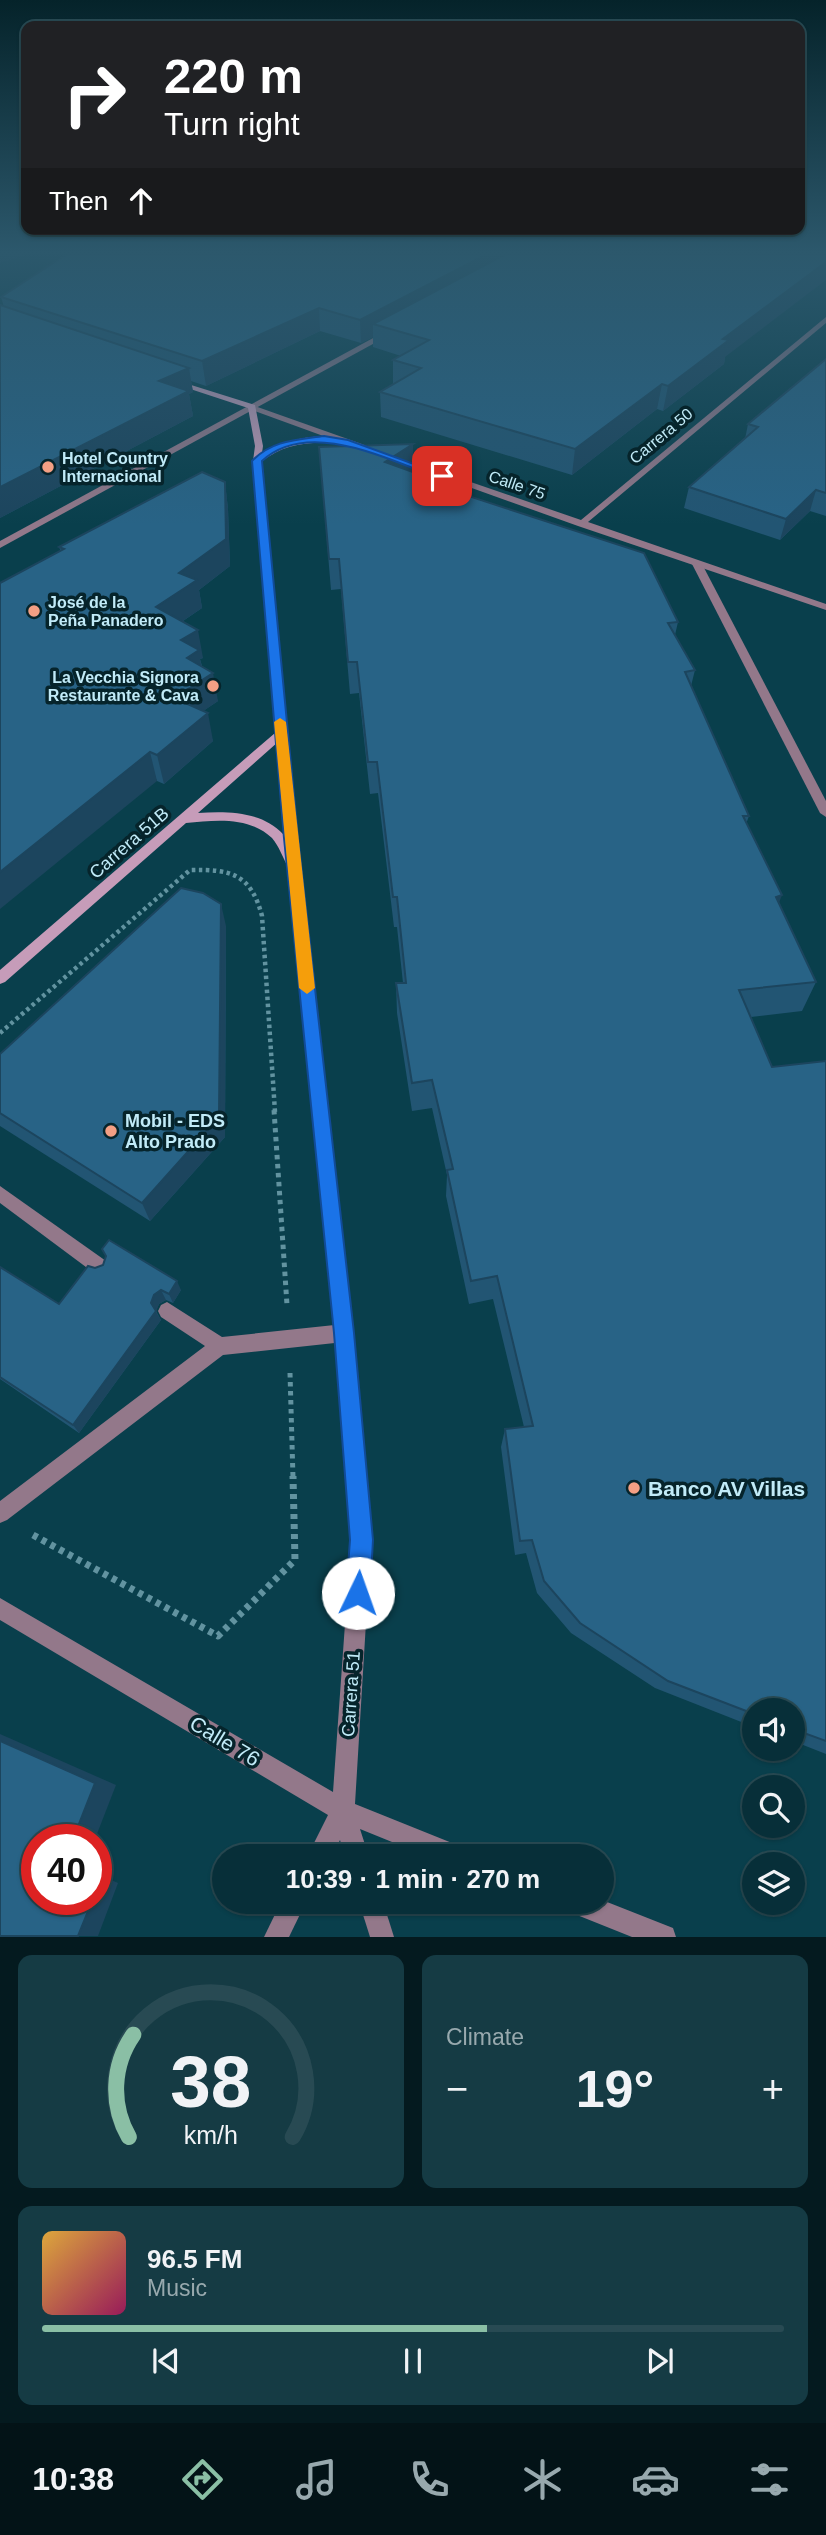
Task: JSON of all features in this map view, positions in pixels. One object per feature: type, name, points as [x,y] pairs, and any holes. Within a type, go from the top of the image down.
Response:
[{"type":"main road","name":"Calle 75","points":[[160,376],[253,408]]},
{"type":"main road","name":"Carrera 51","points":[[253,408],[259,446],[257,461],[281,734]]},
{"type":"main road","points":[[257,461],[283,444],[313,440],[344,442]]},
{"type":"main road","name":"Carrera 51B","points":[[0,978],[281,734]]},
{"type":"main road","points":[[184,819],[217,815],[250,820],[276,835],[293,864]]},
{"type":"street","points":[[0,545],[370,344]]},
{"type":"street","name":"Carrera 50","points":[[581,524],[796,344]]},
{"type":"street","name":"Calle 75","points":[[253,408],[344,442],[826,607]]},
{"type":"street","points":[[697,564],[826,813]]},
{"type":"street","name":"Carrera 51","points":[[281,734],[344,1333],[361,1540],[343,1811],[353,1844]]},
{"type":"street","points":[[0,1193],[100,1268]]},
{"type":"street","points":[[167,1311],[220,1346]]},
{"type":"street","points":[[0,1513],[220,1346],[344,1333]]},
{"type":"street","name":"Calle 76","points":[[0,1608],[343,1811],[426,1844]]},
{"type":"street","name":"Carrera 51","points":[[326,1844],[343,1811]]},
{"type":"street","points":[[276,1937],[288,1914]]},
{"type":"street","points":[[375,1914],[382,1937]]},
{"type":"street","points":[[606,1914],[664,1937]]},
{"type":"path","points":[[0,1033],[190,870],[218,869],[239,878],[254,890],[262,916],[289,1337],[295,1560],[218,1636],[24,1530]]},
{"type":"building","name":"Hotel Country Internacional","points":[[0,344],[118,344],[189,368],[159,381],[189,391],[0,487]]},
{"type":"building","points":[[150,344],[239,344],[202,361]]},
{"type":"building","points":[[421,344],[723,344],[668,386],[662,384],[575,449],[380,392],[421,368],[393,360]]},
{"type":"building","points":[[826,359],[826,493],[816,490],[786,519],[689,487],[758,427],[748,424]]},
{"type":"building","points":[[413,444],[385,462],[449,485],[453,491],[644,553],[678,622],[668,623],[695,670],[685,672],[749,816],[743,816],[782,895],[776,897],[816,982],[739,990],[772,1067],[826,1061],[826,1741],[805,1733],[805,1698],[742,1698],[742,1709],[668,1681],[580,1623],[544,1581],[532,1540],[520,1541],[505,1429],[533,1426],[497,1276],[471,1281],[447,1170],[453,1169],[432,1080],[412,1083],[396,983],[406,983],[397,897],[393,897],[377,762],[368,762],[357,662],[348,662],[339,559],[329,559],[319,447]]},
{"type":"building","points":[[202,472],[225,482],[226,539],[179,573],[197,580],[156,607],[198,630],[181,640],[199,650],[187,658],[213,673],[174,698],[208,713],[157,755],[150,752],[0,872],[0,583],[64,549],[59,547]]},
{"type":"building","points":[[181,888],[203,893],[221,904],[219,1117],[142,1203],[0,1113],[0,1054]]},
{"type":"building","points":[[109,1240],[177,1281],[169,1294],[161,1290],[154,1295],[151,1303],[156,1311],[73,1425],[0,1377],[0,1267],[59,1304],[88,1266],[95,1268],[103,1265],[106,1256],[102,1249]]},
{"type":"building","points":[[0,1741],[95,1783],[79,1824],[21,1824],[21,1915],[87,1915],[78,1936],[0,1936]]},
{"type":"slow traffic","points":[[280,722],[307,988]]},
{"type":"place","name":"Hotel Country Internacional","points":[[48,467]]},
{"type":"place","name":"José de la Peña Panadero","points":[[34,611]]},
{"type":"place","name":"La Vecchia Signora Restaurante & Cava","points":[[213,686]]},
{"type":"place","name":"Mobil - EDS Alto Prado","points":[[111,1131]]},
{"type":"place","name":"Banco AV Villas","points":[[634,1488]]},
{"type":"route","points":[[358,1593],[361,1540],[344,1333],[291,838],[257,461],[283,444],[324,439],[344,442],[442,476]]}]
